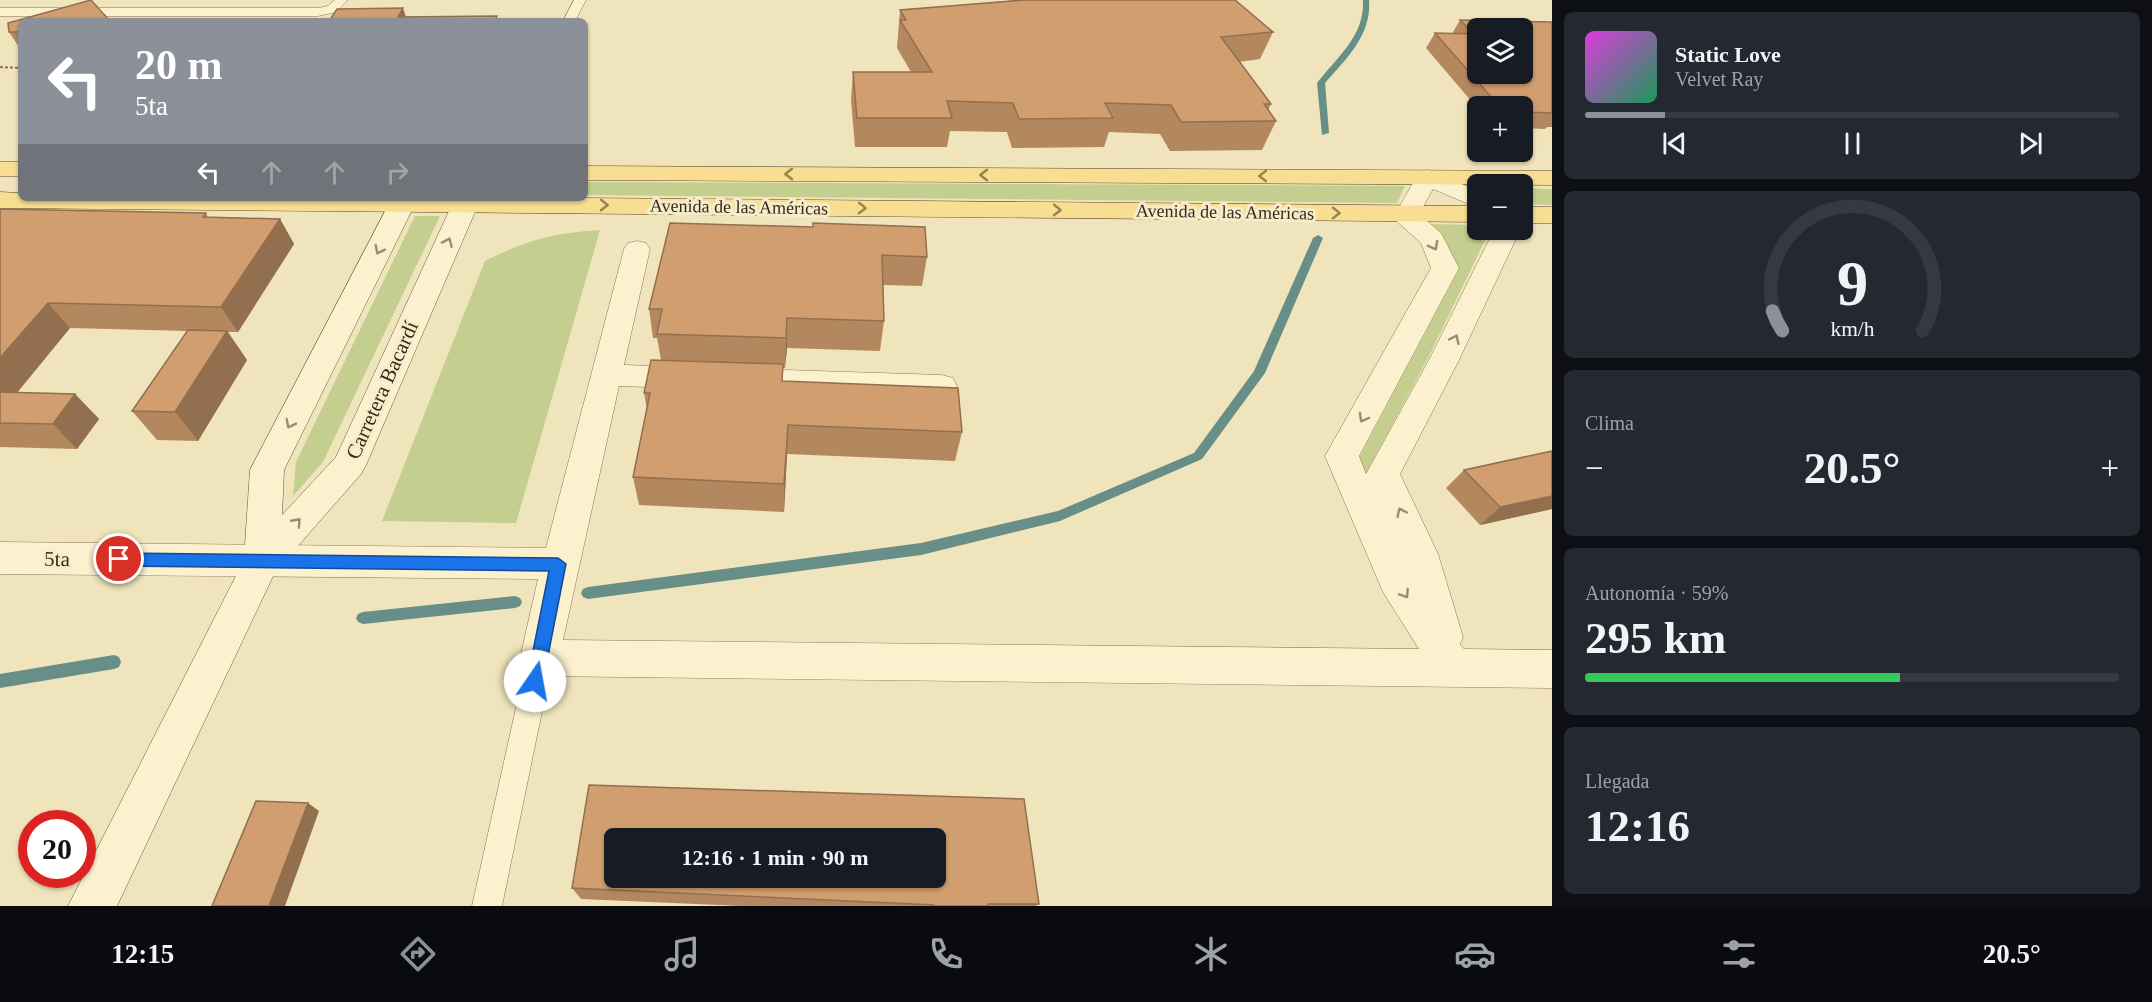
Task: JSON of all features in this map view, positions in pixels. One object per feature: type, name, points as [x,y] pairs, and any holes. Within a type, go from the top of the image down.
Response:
[{"type":"main road","points":[[0,169],[18,169]]},
{"type":"main road","name":"Avenida de las Américas","points":[[588,173],[1552,178]]},
{"type":"main road","name":"Avenida de las Américas","points":[[0,200],[18,200]]},
{"type":"main road","name":"Avenida de las Américas","points":[[202,201],[466,201],[1467,214]]},
{"type":"main road","points":[[1533,215],[1552,215]]},
{"type":"street","points":[[1453,667],[1396,581],[1342,456],[1445,268],[1432,239],[1406,218],[1407,214],[1428,177],[1467,196]]},
{"type":"street","name":"Carretera Bacardí","points":[[92,906],[262,561],[349,465],[466,201]]},
{"type":"street","name":"Carretera Bacardí","points":[[262,561],[267,470],[404,202]]},
{"type":"street","points":[[1453,667],[1420,554],[1383,474],[1444,360],[1502,240]]},
{"type":"street","points":[[637,249],[608,375],[558,564],[540,658],[1552,669]]},
{"type":"street","points":[[608,375],[942,386]]},
{"type":"street","name":"5ta","points":[[0,558],[558,564]]},
{"type":"lane","points":[[67,12],[83,0]]},
{"type":"lane","points":[[0,12],[318,12],[332,9],[342,0]]},
{"type":"lane","points":[[570,18],[580,0]]},
{"type":"lane","points":[[487,906],[540,658]]},
{"type":"path","points":[[0,67],[18,68]]},
{"type":"green space","points":[[588,182],[1405,186],[1397,203],[588,195]]},
{"type":"green space","points":[[1533,188],[1552,189],[1552,205],[1533,204]]},
{"type":"green space","points":[[415,216],[440,216],[323,462],[293,496],[296,462]]},
{"type":"green space","points":[[1427,224],[1467,225],[1467,240],[1485,240],[1428,358],[1368,470],[1404,553],[1358,460],[1458,271],[1446,241]]},
{"type":"green space","points":[[600,230],[516,523],[382,521],[485,261],[541,239],[568,233]]},
{"type":"building","points":[[91,0],[107,18],[26,18]]},
{"type":"building","points":[[1024,0],[1235,0],[1273,32],[1221,37],[1271,104],[1264,104],[1276,121],[1181,122],[1171,105],[1105,103],[1113,118],[1019,119],[1013,103],[947,101],[952,118],[857,118],[853,72],[932,72],[900,20],[906,20],[900,10]]},
{"type":"building","points":[[403,8],[398,17],[497,16],[496,18],[331,18],[337,9]]},
{"type":"building","points":[[18,20],[18,32],[9,32],[8,23]]},
{"type":"building","points":[[1460,20],[1467,20],[1467,27]]},
{"type":"building","points":[[1533,22],[1552,22],[1552,113],[1533,112],[1533,96],[1490,96],[1480,84],[1533,84]]},
{"type":"building","points":[[1435,33],[1467,34],[1467,70]]},
{"type":"building","points":[[0,209],[206,213],[203,217],[280,219],[221,307],[48,303],[0,358]]},
{"type":"building","points":[[670,223],[813,227],[813,223],[925,227],[927,257],[882,255],[884,321],[787,318],[786,338],[657,334],[662,309],[649,309]]},
{"type":"building","points":[[188,330],[227,331],[175,412],[132,411]]},
{"type":"building","points":[[651,360],[783,364],[782,381],[958,388],[962,432],[788,425],[784,484],[633,477],[650,393],[644,393]]},
{"type":"building","points":[[0,392],[75,394],[53,424],[0,423]]},
{"type":"building","points":[[1552,451],[1552,496],[1500,507],[1464,470]]},
{"type":"building","points":[[589,785],[1024,799],[1039,904],[934,905],[572,888]]},
{"type":"building","points":[[256,801],[308,803],[269,906],[212,906]]},
{"type":"waterway","points":[[1325,133],[1321,83],[1360,34],[1367,12],[1366,0]]},
{"type":"waterway","points":[[588,593],[921,549],[1060,516],[1198,456],[1259,373],[1318,238]]},
{"type":"waterway","points":[[363,618],[515,602]]},
{"type":"waterway","points":[[0,681],[114,662]]},
{"type":"route","points":[[119,559],[558,564],[535,681]]}]
